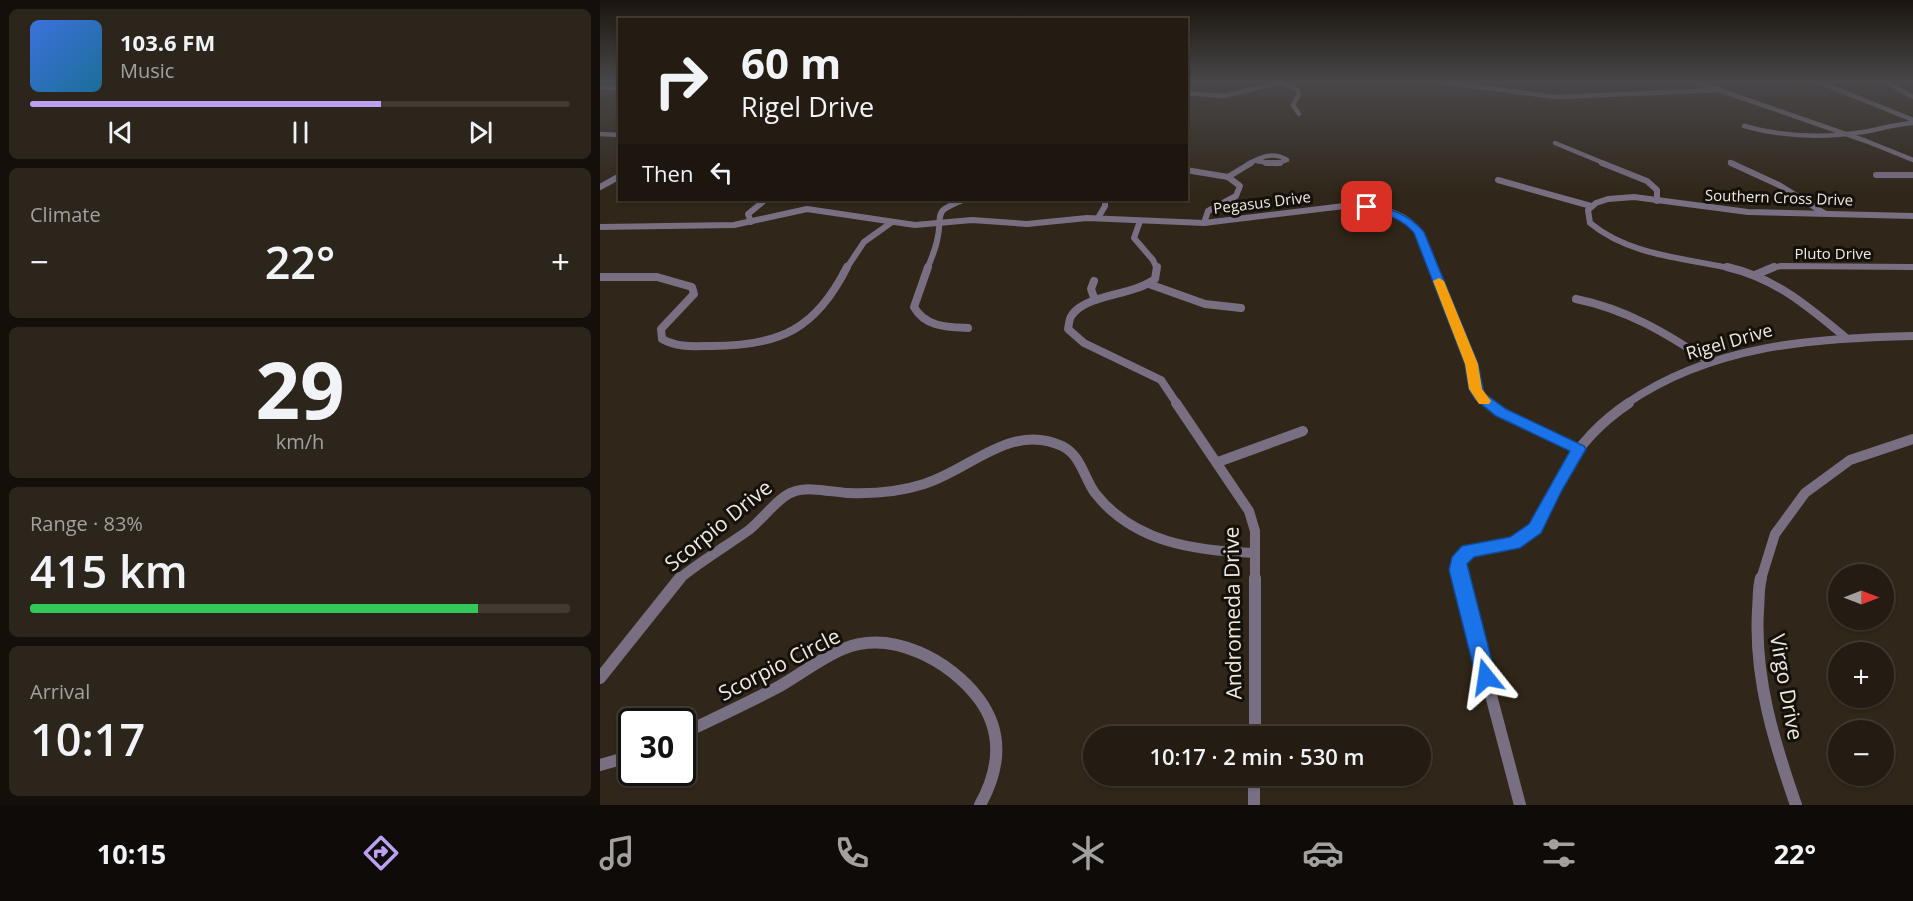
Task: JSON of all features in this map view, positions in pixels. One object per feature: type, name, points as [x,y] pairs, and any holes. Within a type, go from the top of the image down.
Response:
[{"type":"street","points":[[1804,120],[1913,160]]},
{"type":"street","points":[[1744,126],[1781,134],[1845,134],[1913,122]]},
{"type":"street","points":[[600,135],[618,135]]},
{"type":"street","points":[[1555,143],[1647,181],[1657,190],[1657,201]]},
{"type":"street","points":[[1228,177],[1256,161],[1271,155],[1281,155],[1287,160],[1276,164],[1256,161]]},
{"type":"street","points":[[1730,162],[1779,185],[1824,214]]},
{"type":"street","points":[[1188,170],[1228,177],[1240,186],[1239,193],[1205,214],[1204,223]]},
{"type":"street","points":[[1876,175],[1913,175]]},
{"type":"street","points":[[600,187],[618,177]]},
{"type":"street","points":[[1498,180],[1591,206],[1587,214],[1590,223],[1616,241],[1755,275],[1791,293],[1845,337]]},
{"type":"street","name":"Southern Cross Drive","points":[[1591,206],[1617,198],[1748,213],[1913,216]]},
{"type":"street","points":[[751,222],[748,214],[750,210],[764,201]]},
{"type":"street","points":[[960,201],[941,210],[938,217],[938,239],[914,307],[917,313],[928,322],[968,328]]},
{"type":"street","points":[[1098,218],[1105,206],[1105,201]]},
{"type":"street","name":"Pegasus Drive","points":[[600,227],[727,226],[807,209],[915,225],[972,220],[1027,224],[1098,218],[1204,223],[1344,206],[1378,208],[1403,217],[1414,225],[1422,239],[1472,364],[1479,396],[1501,413],[1579,449]]},
{"type":"street","points":[[1140,221],[1134,238],[1155,263],[1158,271],[1149,284],[1216,308],[1242,308]]},
{"type":"street","points":[[600,277],[649,276],[681,282],[692,287],[694,294],[661,329],[662,339],[674,345],[719,347],[755,342],[795,328],[816,314],[835,291],[856,252],[867,240],[892,222]]},
{"type":"street","name":"Pluto Drive","points":[[1755,275],[1766,269],[1781,266],[1913,267]]},
{"type":"street","points":[[1094,281],[1091,289],[1095,300]]},
{"type":"street","name":"Andromeda Drive","points":[[1149,284],[1095,300],[1078,308],[1069,317],[1068,329],[1077,339],[1144,369],[1161,380],[1249,511],[1255,531],[1256,553],[1255,726]]},
{"type":"street","points":[[1576,299],[1612,307],[1635,316],[1708,361]]},
{"type":"street","name":"Rigel Drive","points":[[1520,805],[1458,570],[1458,562],[1468,551],[1514,543],[1535,528],[1554,489],[1579,449],[1629,401],[1673,376],[1708,361],[1774,344],[1845,337],[1913,336]]},
{"type":"street","points":[[1218,462],[1303,431]]},
{"type":"street","name":"Scorpio Drive","points":[[600,678],[679,579],[715,551],[750,529],[786,495],[796,490],[875,494],[929,483],[1001,445],[1014,441],[1039,440],[1061,445],[1072,452],[1079,460],[1095,494],[1122,520],[1140,531],[1176,545],[1200,550],[1256,553]]},
{"type":"street","name":"Virgo Drive","points":[[1796,805],[1775,743],[1764,700],[1759,660],[1756,629],[1758,596],[1762,569],[1770,543],[1790,508],[1802,493],[1818,480],[1854,458],[1913,440]]},
{"type":"street","name":"Scorpio Circle","points":[[696,727],[806,672],[846,648],[906,646],[936,658],[959,676],[977,695],[993,720],[998,751],[996,768],[980,805]]},
{"type":"street","points":[[600,765],[618,760]]},
{"type":"street","points":[[1254,786],[1254,805]]},
{"type":"slow traffic","points":[[1439,281],[1472,364],[1476,389],[1484,401]]},
{"type":"route","points":[[1367,207],[1395,213],[1410,221],[1419,232],[1472,364],[1474,382],[1479,396],[1501,413],[1579,449],[1554,489],[1542,517],[1526,537],[1500,547],[1468,551],[1458,562],[1458,570],[1486,677]]}]
